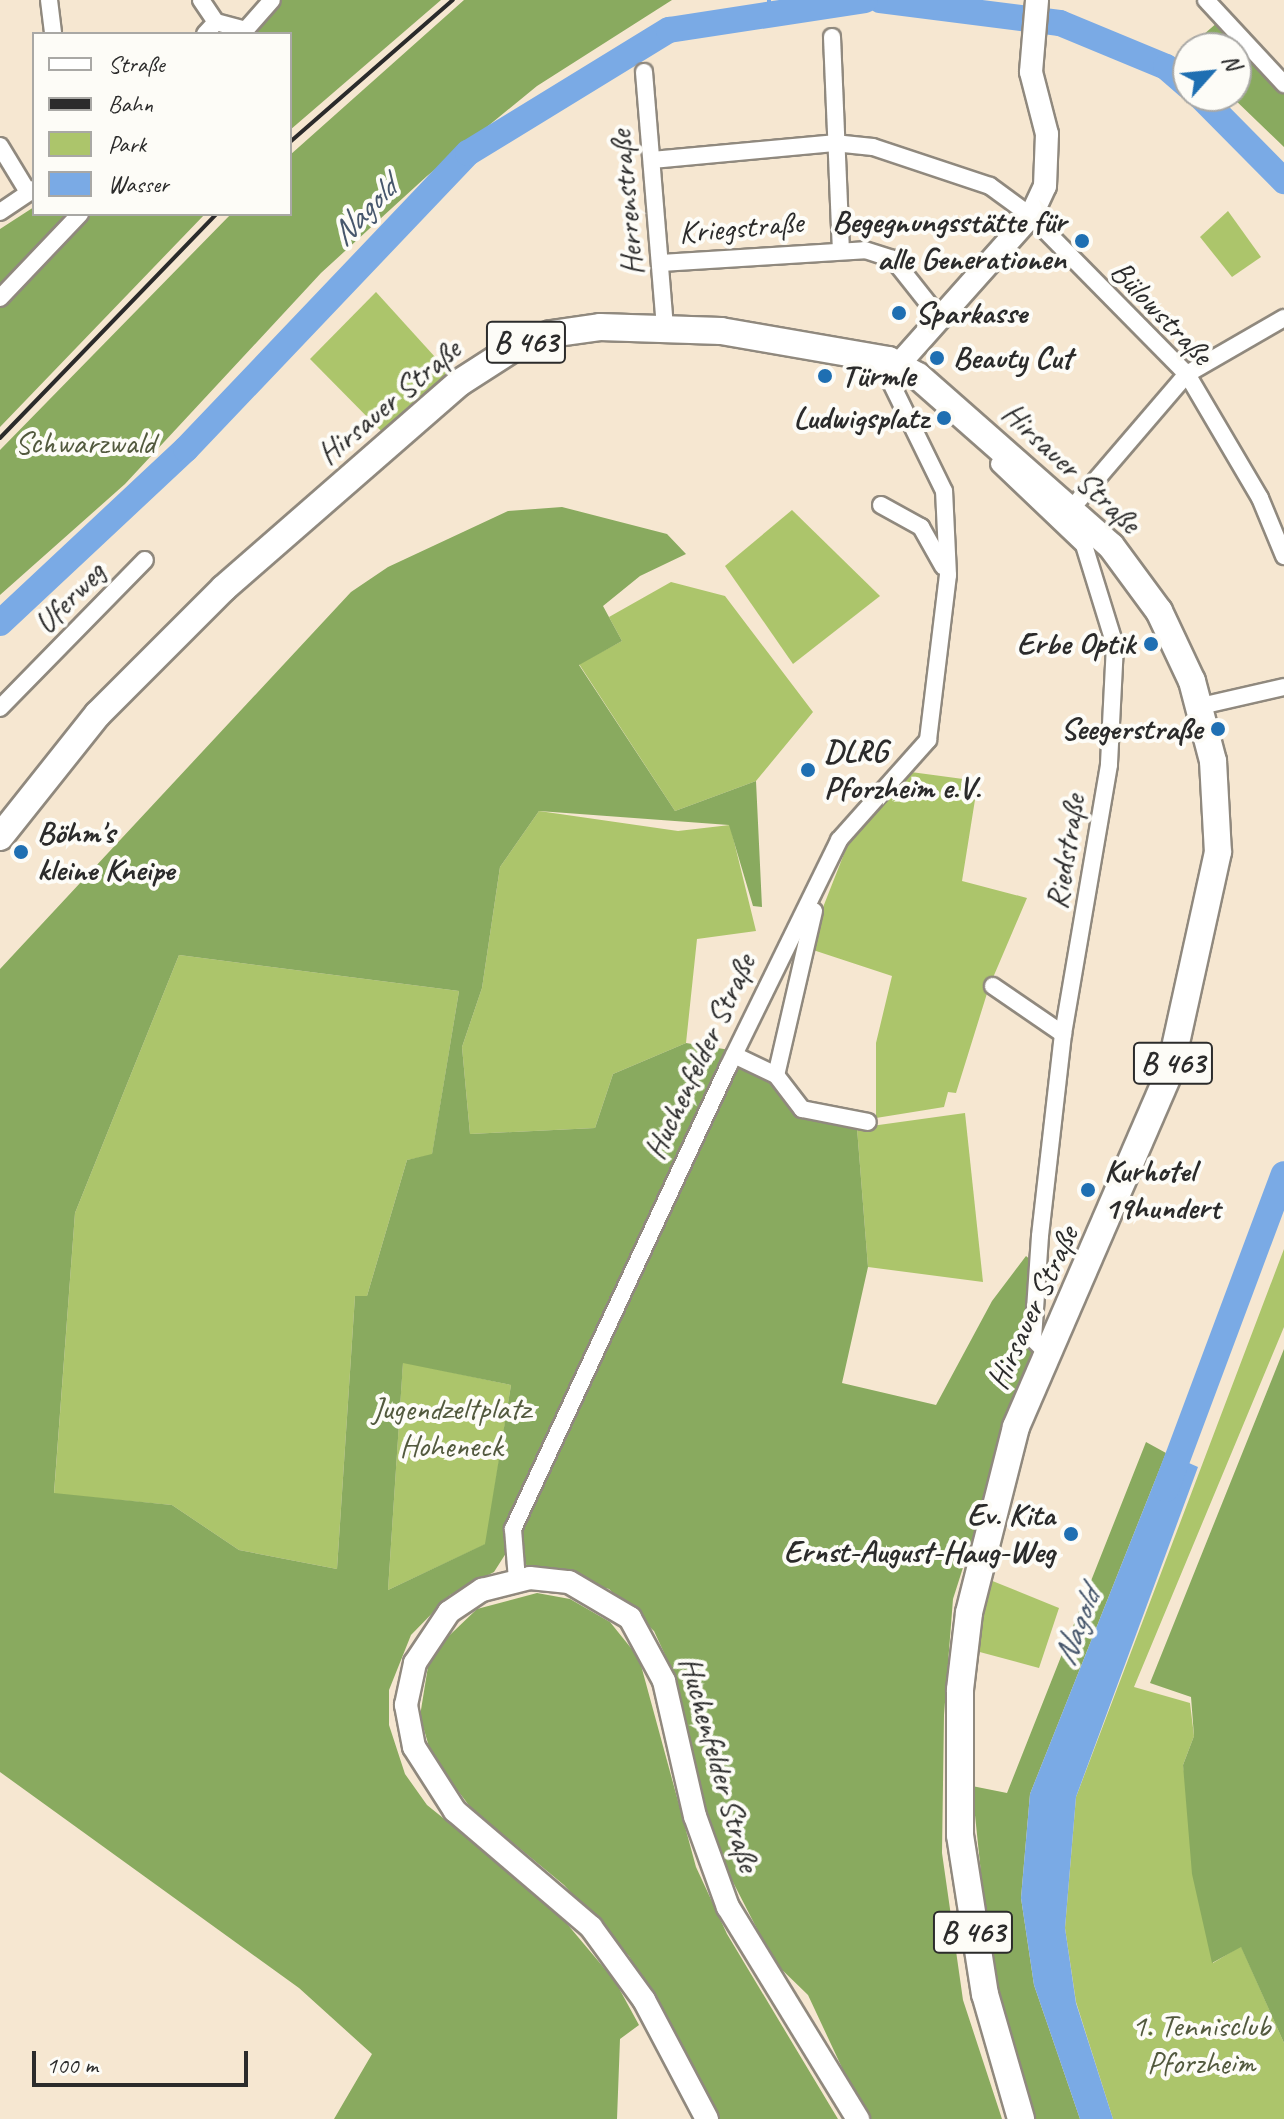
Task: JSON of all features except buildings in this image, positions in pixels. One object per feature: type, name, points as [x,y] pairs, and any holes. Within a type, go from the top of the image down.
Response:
[{"type":"main road","points":[[899,364],[1031,216],[1050,162],[1031,58],[1037,0]]},
{"type":"main road","name":"Hirsauer Straße","points":[[2,829],[98,714],[187,623],[459,383],[507,351],[551,334],[665,329],[721,331],[899,364],[1072,508],[1144,588],[1201,706],[1217,790],[1218,852],[1184,1023],[1097,1253],[1047,1353],[984,1532],[959,1715],[965,1882],[985,1994],[1021,2119]]},
{"type":"main road","name":"Huchenfelder Straße","points":[[707,2119],[644,2000],[591,1927],[455,1811],[414,1747],[406,1705],[429,1636],[461,1602],[517,1580],[587,1588],[630,1618],[651,1647],[695,1816],[728,1907],[858,2119]]},
{"type":"street","points":[[49,0],[53,32]]},
{"type":"street","points":[[201,0],[210,28],[244,32],[272,0]]},
{"type":"street","points":[[1206,0],[1284,84]]},
{"type":"street","points":[[832,37],[834,143],[841,248]]},
{"type":"street","name":"Herrenstraße","points":[[644,72],[665,329]]},
{"type":"street","name":"Bülowstraße","points":[[652,160],[834,143],[951,171],[990,186],[1031,216],[1187,374],[1260,498],[1284,556]]},
{"type":"street","points":[[0,146],[31,191],[0,212]]},
{"type":"street","points":[[0,298],[78,216]]},
{"type":"street","name":"Kriegstraße","points":[[661,263],[841,248],[893,259],[939,317]]},
{"type":"street","points":[[1072,508],[1187,374],[1284,318]]},
{"type":"street","name":"Huchenfelder Straße","points":[[517,1580],[513,1529],[734,1055],[818,886],[862,810],[888,792],[928,740],[948,575],[944,491],[890,381],[899,364]]},
{"type":"street","name":"Riedstraße","points":[[957,410],[961,425],[989,455],[1084,545],[1115,645],[1109,765],[1063,1034],[1033,1339],[1047,1353]]},
{"type":"street","points":[[881,505],[921,527],[948,575]]},
{"type":"street","name":"Uferweg","points":[[0,708],[145,560]]},
{"type":"street","points":[[1201,706],[1284,687]]},
{"type":"street","points":[[776,1075],[818,886]]},
{"type":"street","points":[[993,986],[1063,1034]]},
{"type":"street","points":[[734,1055],[776,1075],[802,1109],[868,1122]]},
{"type":"green space","points":[[275,0],[441,0],[292,128],[292,32],[238,32]]},
{"type":"green space","name":"Schwarzwald","points":[[464,0],[672,0],[537,86],[427,176],[321,273],[125,484],[0,595],[0,450],[229,216],[292,216],[292,153]]},
{"type":"green space","points":[[1218,22],[1227,32],[1206,32]]},
{"type":"green space","points":[[1252,59],[1284,93],[1284,147],[1248,112],[1252,112]]},
{"type":"green space","name":"Schwarzwald","points":[[32,208],[32,216],[203,216],[0,427],[0,229]]},
{"type":"green space","points":[[1228,211],[1261,257],[1232,277],[1200,237]]},
{"type":"green space","points":[[376,292],[455,379],[388,438],[310,359]]},
{"type":"green space","points":[[562,507],[667,534],[686,554],[640,576],[603,606],[622,641],[579,665],[675,811],[756,781],[762,907],[753,906],[729,825],[539,811],[500,867],[482,988],[462,1047],[470,1134],[595,1128],[613,1074],[686,1043],[730,1050],[772,1079],[782,1099],[805,1118],[857,1128],[868,1267],[842,1383],[936,1405],[992,1301],[1026,1256],[1033,1262],[1033,1348],[953,1599],[944,1715],[942,1853],[963,2000],[1002,2119],[866,2119],[808,1995],[774,1962],[717,1851],[672,1670],[654,1631],[609,1589],[529,1567],[508,1550],[494,1572],[450,1595],[411,1635],[389,1690],[389,1725],[405,1774],[427,1805],[552,1906],[615,1981],[639,2025],[620,2039],[617,2119],[334,2119],[372,2054],[299,1988],[0,1772],[0,969],[351,592],[388,567],[508,511]],"holes":[[[179,955],[459,991],[432,1154],[407,1160],[367,1296],[355,1296],[337,1569],[239,1550],[172,1505],[54,1493],[75,1213]],[[403,1363],[511,1385],[485,1544],[388,1590]]]},
{"type":"green space","points":[[792,510],[880,596],[793,664],[725,566]]},
{"type":"green space","points":[[671,582],[725,596],[813,712],[756,781],[675,811],[579,664],[622,641],[609,617]]},
{"type":"green space","points":[[911,772],[978,781],[962,881],[1027,898],[989,987],[956,1093],[948,1092],[944,1107],[876,1118],[876,1043],[892,976],[807,948],[853,831]]},
{"type":"green space","points":[[539,811],[678,831],[730,825],[756,931],[697,939],[686,1043],[613,1074],[595,1128],[470,1134],[462,1047],[482,988],[500,867]]},
{"type":"green space","points":[[179,955],[459,991],[432,1155],[407,1160],[367,1296],[355,1296],[337,1569],[239,1550],[172,1505],[54,1494],[75,1213]]},
{"type":"green space","points":[[965,1113],[983,1282],[868,1267],[857,1128]]},
{"type":"green space","name":"1. Tennisclub Pforzheim","points":[[1284,1249],[1284,1327],[1134,1687],[1190,1703],[1194,1736],[1183,1765],[1213,1963],[1241,1946],[1284,2043],[1284,2119],[1113,2119],[1076,2002],[1065,1928],[1076,1797]]},
{"type":"green space","points":[[1284,1349],[1284,2043],[1241,1947],[1212,1963],[1192,1874],[1183,1765],[1194,1736],[1191,1697],[1150,1683]]},
{"type":"green space","name":"Jugendzeltplatz Hoheneck","points":[[403,1362],[511,1385],[486,1544],[388,1590]]},
{"type":"green space","points":[[1146,1442],[1166,1453],[1030,1794],[1021,1898],[1034,1985],[1080,2119],[1035,2119],[992,1980],[972,1786],[1007,1793]]},
{"type":"green space","points":[[990,1580],[1059,1608],[1039,1668],[976,1651]]},
{"type":"green space","points":[[537,1593],[570,1599],[610,1622],[639,1658],[696,1867],[727,1934],[838,2119],[720,2119],[629,1956],[564,1885],[471,1808],[432,1757],[420,1716],[430,1654],[477,1609]]},
{"type":"water","points":[[1166,1453],[1198,1467],[1076,1797],[1065,1928],[1076,2003],[1113,2119],[1080,2119],[1034,1985],[1021,1898],[1030,1794]]},
{"type":"waterway","points":[[769,0],[769,9]]},
{"type":"waterway","name":"Nagold","points":[[0,623],[186,449],[468,153],[669,30],[865,0]]},
{"type":"waterway","name":"Nagold","points":[[880,0],[1060,23],[1172,72]]},
{"type":"waterway","name":"Nagold","points":[[1216,112],[1284,181]]},
{"type":"waterway","name":"Nagold","points":[[1166,1489],[1284,1174]]},
{"type":"railway","points":[[292,140],[453,0]]},
{"type":"railway","points":[[0,438],[214,216]]},
{"type":"place","name":"Begegnungsstätte für alle Generationen","points":[[1082,241]]},
{"type":"place","name":"Sparkasse","points":[[899,313]]},
{"type":"place","name":"Beauty Cut","points":[[937,358]]},
{"type":"place","name":"Türmle","points":[[825,376]]},
{"type":"place","name":"Ludwigsplatz","points":[[944,418]]},
{"type":"place","name":"Erbe Optik","points":[[1151,644]]},
{"type":"place","name":"Seegerstraße","points":[[1218,729]]},
{"type":"place","name":"DLRG Pforzheim e.V.","points":[[808,770]]},
{"type":"place","name":"Böhm's kleine Kneipe","points":[[21,852]]},
{"type":"place","name":"Kurhotel 19hundert","points":[[1088,1190]]},
{"type":"place","name":"Ev. Kita Ernst-August-Haug-Weg","points":[[1071,1534]]}]
